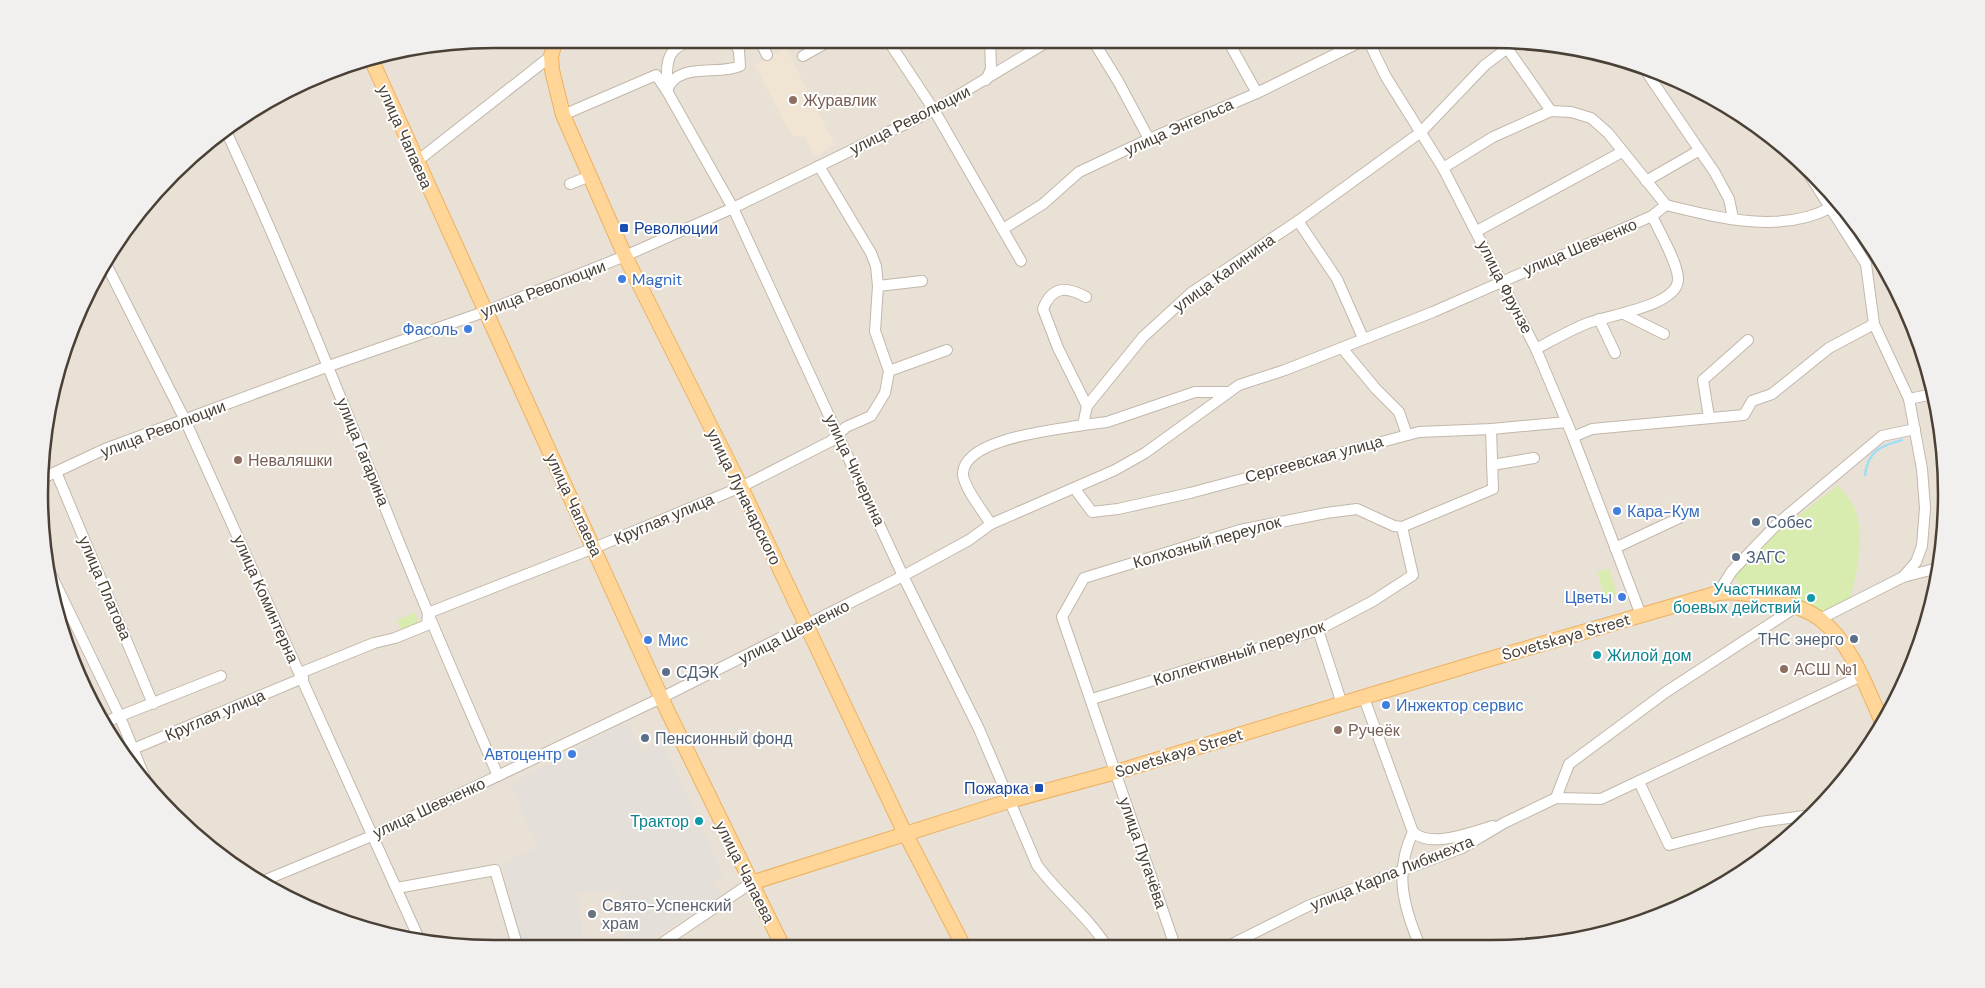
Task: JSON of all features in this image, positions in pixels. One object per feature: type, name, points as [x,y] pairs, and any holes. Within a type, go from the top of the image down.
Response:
[{"type":"main road","name":"улица Луначарского","points":[[553,48],[551,56],[554,78],[563,115],[626,256],[741,487],[805,626],[906,834],[960,940]]},
{"type":"main road","name":"улица Чапаева","points":[[372,65],[661,698],[779,940]]},
{"type":"main road","name":"Sovetskaya Street","points":[[751,883],[1009,801],[1116,772],[1718,593],[1740,592],[1796,607],[1820,619],[1836,634],[1881,711]]},
{"type":"street","points":[[667,91],[666,61],[675,48]]},
{"type":"street","points":[[667,91],[670,82],[678,76],[700,70],[731,70],[740,66],[738,48]]},
{"type":"street","points":[[764,48],[768,55]]},
{"type":"street","points":[[803,56],[817,48]]},
{"type":"street","points":[[893,48],[934,110],[1021,261]]},
{"type":"street","name":"улица Революции","points":[[48,476],[106,449],[329,366],[484,312],[626,256],[733,208],[934,110],[985,81],[991,69],[990,48]]},
{"type":"street","points":[[985,81],[1038,48]]},
{"type":"street","points":[[1098,48],[1118,81],[1149,139]]},
{"type":"street","points":[[1232,48],[1258,93]]},
{"type":"street","name":"улица Энгельса","points":[[1004,229],[1043,204],[1079,172],[1149,139],[1258,93],[1348,48]]},
{"type":"street","name":"улица Фрунзе","points":[[1372,48],[1386,77],[1443,168],[1536,349],[1573,436],[1641,615]]},
{"type":"street","points":[[1507,48],[1551,112]]},
{"type":"street","name":"улица Калинина","points":[[1083,425],[1087,406],[1143,337],[1192,294],[1298,221],[1421,132],[1485,65],[1507,48]]},
{"type":"street","points":[[416,162],[551,56]]},
{"type":"street","name":"улица Чичерина","points":[[563,115],[656,75],[667,91],[733,208],[903,576],[979,729],[1037,865],[1050,883],[1096,929],[1103,940]]},
{"type":"street","points":[[1649,76],[1698,151],[1715,173],[1730,199],[1733,218]]},
{"type":"street","points":[[1443,168],[1493,137],[1551,112],[1571,112],[1591,118],[1608,133],[1666,205],[1761,223],[1794,221],[1814,216],[1830,208]]},
{"type":"street","name":"улица Гагарина","points":[[228,136],[256,195],[329,366],[428,613],[498,776]]},
{"type":"street","points":[[1646,181],[1698,151]]},
{"type":"street","points":[[1477,231],[1622,152]]},
{"type":"street","points":[[819,166],[871,252],[876,266],[878,286],[875,331],[889,371],[948,350]]},
{"type":"street","points":[[570,184],[590,176]]},
{"type":"street","points":[[1821,193],[1866,264],[1874,324],[1909,399],[1915,429],[1925,508],[1922,546],[1916,562],[1903,577]]},
{"type":"street","name":"улица Шевченко","points":[[268,879],[374,834],[498,776],[805,626],[969,540],[991,524],[1075,488],[1145,453],[1201,415],[1226,392],[1239,385],[1286,370],[1363,338],[1433,312],[1652,216],[1666,205]]},
{"type":"street","points":[[1536,349],[1599,320],[1624,314],[1664,299],[1674,290],[1679,281],[1677,271],[1652,216]]},
{"type":"street","points":[[1298,221],[1337,278],[1363,338]]},
{"type":"street","name":"улица Коминтерна","points":[[108,269],[185,420],[374,834],[417,934]]},
{"type":"street","points":[[878,286],[922,281]]},
{"type":"street","points":[[1086,297],[1071,289],[1055,292],[1048,297],[1043,309],[1058,348],[1087,406]]},
{"type":"street","points":[[1624,314],[1664,334]]},
{"type":"street","points":[[1599,320],[1615,354]]},
{"type":"street","points":[[1573,436],[1592,430],[1744,415],[1752,401],[1772,394],[1829,348],[1874,324]]},
{"type":"street","points":[[1709,417],[1702,380],[1748,340]]},
{"type":"street","points":[[1342,348],[1376,389],[1399,412],[1407,435]]},
{"type":"street","name":"Круглая улица","points":[[130,751],[374,642],[395,638],[427,625],[428,613],[594,548],[741,487],[839,435],[846,427],[871,416],[885,393],[889,371]]},
{"type":"street","name":"улица Шевченко","points":[[1083,425],[1107,422],[1195,392],[1226,392]]},
{"type":"street","points":[[1909,399],[1926,395]]},
{"type":"street","name":"Сергеевская улица","points":[[1075,488],[1092,512],[1118,509],[1190,493],[1419,432],[1491,429],[1567,422]]},
{"type":"street","points":[[991,524],[964,481],[963,472],[971,455],[999,441],[1083,425]]},
{"type":"street","points":[[1402,528],[1492,489],[1491,429]]},
{"type":"street","points":[[1718,593],[1732,571],[1778,522],[1882,436],[1915,429]]},
{"type":"street","points":[[1492,464],[1534,458]]},
{"type":"street","name":"улица Платова","points":[[56,472],[153,704]]},
{"type":"street","name":"Колхозный переулок","points":[[1062,618],[1084,578],[1240,530],[1286,519],[1357,509],[1402,528]]},
{"type":"street","points":[[1615,548],[1679,518]]},
{"type":"street","name":"Коллективный переулок","points":[[1092,700],[1318,630],[1373,601],[1412,575],[1402,528]]},
{"type":"street","points":[[1820,619],[1903,577],[1931,570]]},
{"type":"street","points":[[58,588],[120,716],[130,751]]},
{"type":"street","points":[[1556,798],[1569,764],[1666,692],[1796,607]]},
{"type":"street","name":"улица Пугачёва","points":[[1062,618],[1092,700],[1173,940]]},
{"type":"street","points":[[1318,630],[1342,704]]},
{"type":"street","name":"Круглая улица","points":[[109,720],[220,676]]},
{"type":"street","name":"улица Карла Либкнехта","points":[[1240,940],[1310,905],[1462,848],[1504,823],[1556,798],[1601,799],[1860,676]]},
{"type":"street","points":[[1364,698],[1413,832],[1419,837],[1442,838],[1504,823]]},
{"type":"street","points":[[1639,782],[1669,845],[1760,822],[1800,817]]},
{"type":"street","points":[[1413,832],[1404,850],[1400,872],[1411,926],[1417,940]]},
{"type":"street","points":[[397,888],[494,870],[516,940]]},
{"type":"street","name":"Sovetskaya Street","points":[[668,940],[751,883]]},
{"type":"shaded area","points":[[465,48],[1520,48],[1578,56],[1635,71],[1662,81],[1714,107],[1739,123],[1763,140],[1807,178],[1845,222],[1862,246],[1878,271],[1904,323],[1914,350],[1929,407],[1937,465],[1938,494],[1934,552],[1929,581],[1914,638],[1904,665],[1878,717],[1845,766],[1807,810],[1763,848],[1714,881],[1662,907],[1607,925],[1549,937],[1520,940],[465,940],[407,932],[350,917],[323,907],[271,881],[222,848],[200,830],[158,788],[140,766],[107,717],[81,665],[71,638],[56,581],[48,523],[48,465],[51,436],[63,378],[81,323],[107,271],[123,246],[140,222],[178,178],[222,140],[246,123],[271,107],[323,81],[350,71],[407,56]]},
{"type":"shaded area","name":"Журавлик","points":[[786,48],[835,145],[815,156],[805,137],[791,135],[755,65]]},
{"type":"shaded area","points":[[1606,613],[1608,620],[1576,630],[1574,623]]},
{"type":"shaded area","points":[[628,722],[640,751],[661,740],[724,876],[713,882],[721,896],[649,940],[626,940],[619,890],[578,892],[583,940],[521,940],[502,864],[537,848],[510,783]]},
{"type":"green space","points":[[1838,485],[1854,507],[1858,518],[1860,542],[1858,566],[1850,600],[1833,609],[1821,612],[1744,588],[1734,577],[1762,544]]},
{"type":"green space","points":[[1609,568],[1617,595],[1605,599],[1597,572]]},
{"type":"green space","points":[[415,613],[419,624],[402,631],[397,620]]},
{"type":"waterway","points":[[1865,475],[1869,460],[1876,451],[1881,447],[1902,440]]},
{"type":"place","name":"Журавлик","points":[[793,100]]},
{"type":"place","name":"Революции","points":[[624,228]]},
{"type":"place","name":"Magnit","points":[[622,279]]},
{"type":"place","name":"Фасоль","points":[[468,329]]},
{"type":"place","name":"Неваляшки","points":[[238,460]]},
{"type":"place","name":"Кара-Кум","points":[[1617,511]]},
{"type":"place","name":"Собес","points":[[1756,522]]},
{"type":"place","name":"ЗАГС","points":[[1736,557]]},
{"type":"place","name":"Цветы","points":[[1622,597]]},
{"type":"place","name":"Участникам боевых действий","points":[[1811,598]]},
{"type":"place","name":"ТНС энерго","points":[[1854,639]]},
{"type":"place","name":"Мис","points":[[648,640]]},
{"type":"place","name":"Жилой дом","points":[[1597,655]]},
{"type":"place","name":"АСШ №1","points":[[1784,669]]},
{"type":"place","name":"СДЭК","points":[[666,672]]},
{"type":"place","name":"Инжектор сервис","points":[[1386,705]]},
{"type":"place","name":"Ручеёк","points":[[1338,730]]},
{"type":"place","name":"Пенсионный фонд","points":[[645,738]]},
{"type":"place","name":"Автоцентр","points":[[572,754]]},
{"type":"place","name":"Пожарка","points":[[1039,788]]},
{"type":"place","name":"Трактор","points":[[699,821]]},
{"type":"place","name":"Свято-Успенский храм","points":[[592,914]]}]
